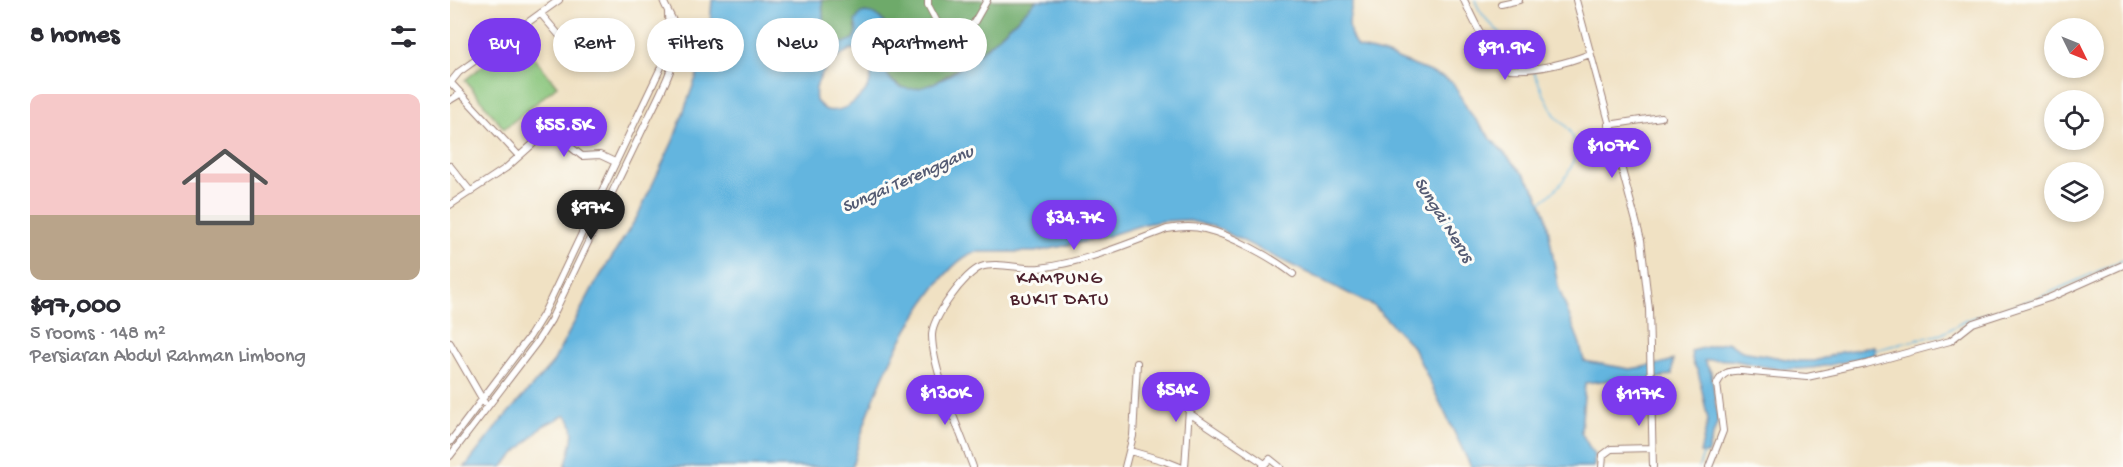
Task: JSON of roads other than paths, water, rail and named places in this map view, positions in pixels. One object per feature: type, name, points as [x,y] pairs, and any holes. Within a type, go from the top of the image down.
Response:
[{"type":"street","points":[[519,156],[450,82],[459,72],[559,0]]},
{"type":"street","points":[[450,442],[530,336],[543,315],[664,61],[669,41],[668,12],[663,0]]},
{"type":"street","points":[[928,0],[942,37],[971,28],[987,0]]},
{"type":"street","points":[[1464,0],[1479,33],[1494,56],[1509,69],[1538,68],[1590,54]]},
{"type":"street","points":[[1501,4],[1519,0]]},
{"type":"street","points":[[1576,0],[1641,240],[1649,309],[1653,467]]},
{"type":"street","points":[[450,456],[537,342],[551,320],[662,89],[678,43],[673,17],[668,12]]},
{"type":"street","points":[[541,14],[553,28]]},
{"type":"street","points":[[450,75],[459,72]]},
{"type":"street","points":[[450,100],[460,94]]},
{"type":"street","points":[[1608,125],[1661,117]]},
{"type":"street","points":[[450,205],[471,192],[548,133],[554,134],[582,156],[600,155],[615,162]]},
{"type":"street","points":[[450,166],[471,192]]},
{"type":"street","points":[[973,467],[941,378],[934,351],[932,327],[936,317],[965,280],[981,267],[1036,268],[1073,263],[1167,229],[1179,227],[1203,228],[1212,231],[1257,251],[1293,274]]},
{"type":"street","points":[[1709,467],[1723,431],[1716,384],[1732,370],[1807,377],[1866,364],[1950,341],[1973,323],[2049,298],[2123,265]]},
{"type":"street","points":[[450,343],[481,400],[488,406]]},
{"type":"street","points":[[1125,467],[1134,425],[1137,363]]},
{"type":"street","points":[[1185,467],[1191,380]]},
{"type":"street","points":[[1189,413],[1264,465],[1270,459],[1280,467]]},
{"type":"street","points":[[1602,467],[1603,455],[1611,449],[1652,448]]},
{"type":"street","points":[[1130,451],[1165,460],[1180,467]]},
{"type":"water","points":[[712,0],[822,0],[823,18],[756,18],[756,72],[824,72],[817,84],[816,101],[824,109],[834,111],[847,107],[864,93],[870,82],[871,72],[886,72],[901,87],[919,88],[941,80],[953,72],[987,72],[987,47],[1037,0],[1354,0],[1349,24],[1353,41],[1357,47],[1385,54],[1453,83],[1468,110],[1537,193],[1546,215],[1558,286],[1584,361],[1630,369],[1673,360],[1672,375],[1637,383],[1612,380],[1585,383],[1581,432],[1594,455],[1594,467],[1471,467],[1413,347],[1374,306],[1215,227],[1186,220],[1163,221],[1145,224],[1098,239],[1035,252],[976,252],[963,258],[936,286],[900,344],[874,398],[852,467],[565,467],[573,432],[572,425],[565,415],[543,426],[502,467],[465,467],[501,421],[552,364],[592,289],[637,217],[673,141],[698,72],[744,72],[744,18],[710,18]]},
{"type":"water","points":[[861,13],[873,14],[879,18],[857,18]]},
{"type":"water","points":[[851,40],[851,49],[839,57],[839,43]]},
{"type":"water","points":[[1727,342],[1742,351],[1798,361],[1815,361],[1841,352],[1874,346],[1875,355],[1831,365],[1798,369],[1726,360],[1704,361],[1711,372],[1718,420],[1707,454],[1700,453],[1708,420],[1698,371],[1693,364],[1691,351]]},
{"type":"waterway","points":[[1475,0],[1486,19],[1519,50],[1532,67]]},
{"type":"waterway","points":[[1534,72],[1552,110],[1570,132],[1575,153],[1573,163],[1562,182],[1539,204]]},
{"type":"waterway","points":[[1874,350],[1942,334],[1966,320],[2038,298],[2123,260]]},
{"type":"waterway","points":[[1699,467],[1703,454]]},
{"type":"district","name":"KAMPUNG BUKIT DATU","points":[[1060,287]]},
{"type":"water label","name":"Sungai Terengganu","points":[[907,178]]},
{"type":"water label","name":"Sungai Nerus","points":[[1445,219]]}]
